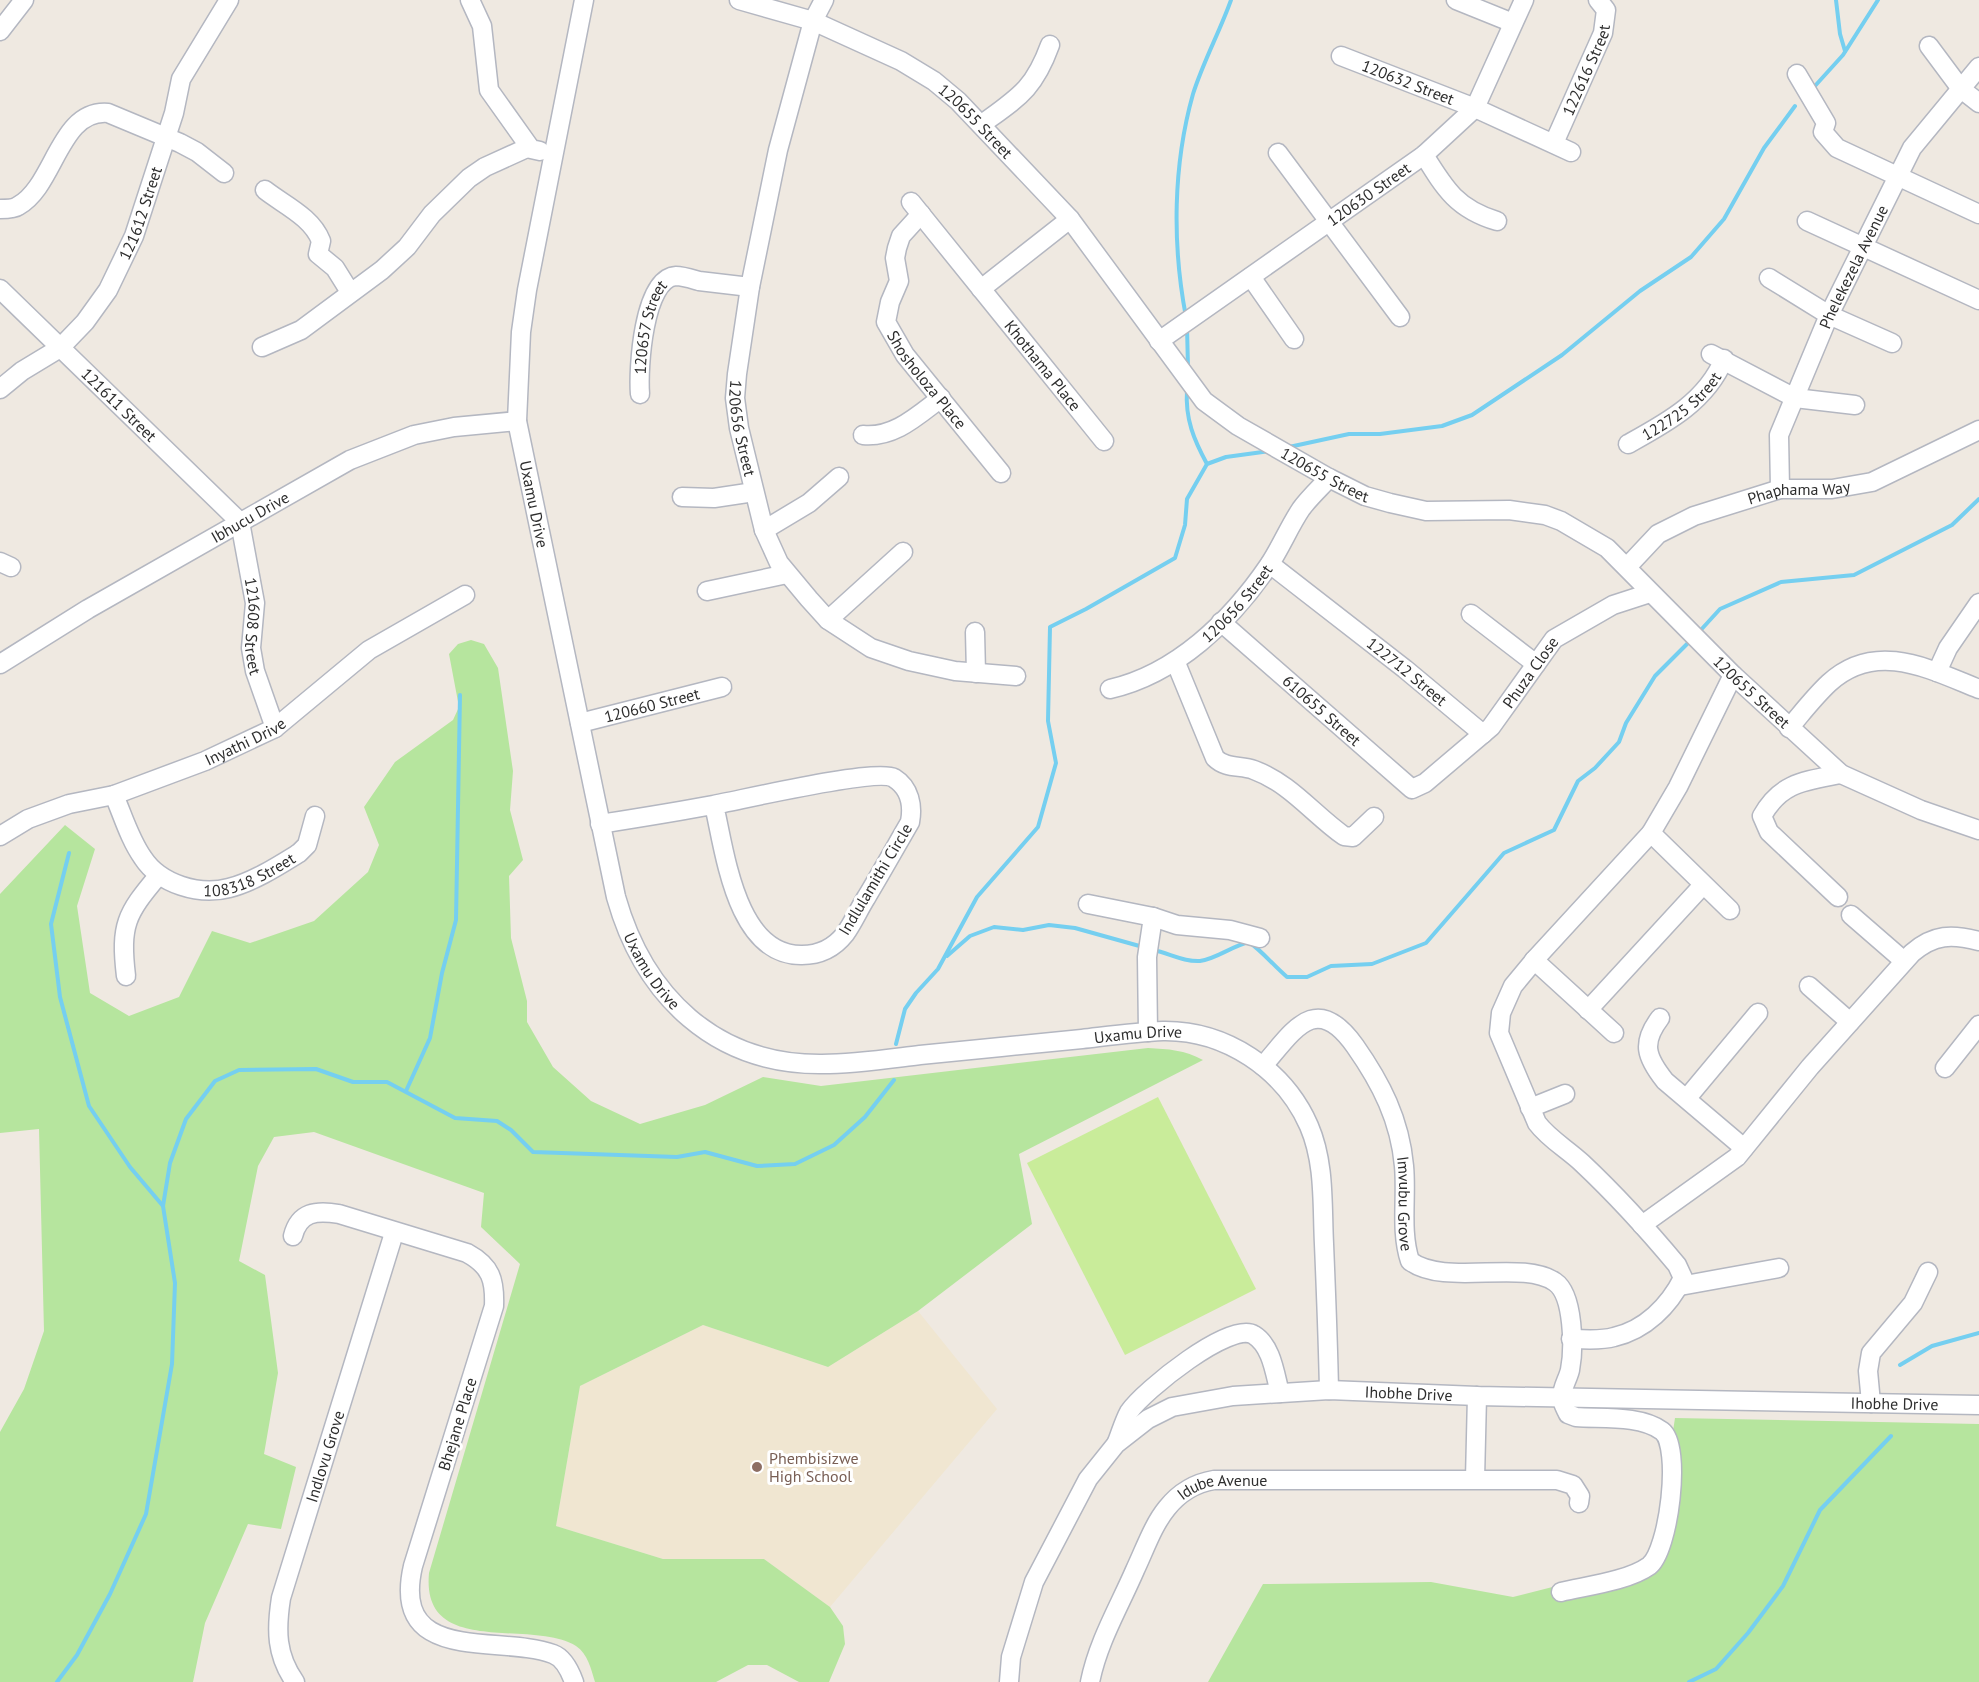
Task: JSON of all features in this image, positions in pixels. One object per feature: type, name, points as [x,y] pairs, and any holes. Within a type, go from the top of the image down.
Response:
[{"type":"street","points":[[0,31],[24,0]]},
{"type":"street","name":"121612 Street","points":[[0,389],[22,371],[60,348],[85,322],[108,290],[123,263],[166,138],[181,79],[229,0]]},
{"type":"street","points":[[470,0],[482,26],[489,90],[529,147]]},
{"type":"street","name":"Uxamu Drive","points":[[584,0],[553,153],[521,332],[517,422],[600,824],[624,927],[635,950],[657,987],[695,1023],[722,1040],[761,1056],[792,1062],[822,1064],[1148,1032],[1181,1032],[1212,1039],[1242,1052],[1263,1066],[1281,1083],[1302,1112],[1319,1161],[1329,1390]]},
{"type":"street","name":"120655 Street","points":[[739,0],[813,21],[920,72],[958,101],[1070,219],[1204,401],[1276,449],[1365,496],[1426,512],[1509,510],[1545,515],[1561,521],[1606,548],[1733,675],[1841,774],[1921,810],[1979,830]]},
{"type":"street","points":[[813,21],[824,0]]},
{"type":"street","points":[[1456,0],[1513,23]]},
{"type":"street","name":"120630 Street","points":[[1159,341],[1424,155],[1475,108],[1524,0]]},
{"type":"street","name":"122616 Street","points":[[1554,143],[1603,33],[1607,19],[1606,10],[1598,0]]},
{"type":"street","name":"120656 Street","points":[[813,21],[778,150],[750,287],[735,398],[739,428],[764,530],[772,551],[787,574],[828,620],[871,648],[909,661],[955,671],[1016,676]]},
{"type":"street","points":[[982,124],[1032,84],[1041,71],[1050,45]]},
{"type":"street","points":[[1929,46],[1961,89],[1979,103]]},
{"type":"street","name":"120632 Street","points":[[1341,56],[1475,108],[1571,152]]},
{"type":"street","name":"Phelekezela Avenue","points":[[1780,489],[1779,435],[1829,315],[1864,249],[1912,148],[1979,67]]},
{"type":"street","points":[[1797,74],[1826,123],[1823,132],[1841,151],[1898,175],[1979,214]]},
{"type":"street","points":[[0,210],[17,207],[29,196],[44,179],[72,129],[95,114],[108,113],[197,152],[224,173]]},
{"type":"street","points":[[262,347],[301,330],[382,270],[407,247],[432,214],[469,178],[485,166],[529,147],[553,153]]},
{"type":"street","points":[[1278,153],[1400,317]]},
{"type":"street","points":[[1424,155],[1458,202],[1481,216],[1497,221]]},
{"type":"street","points":[[265,190],[299,214],[314,230],[321,241],[318,254],[335,268],[350,292]]},
{"type":"street","name":"Khothama Place","points":[[916,208],[1104,441]]},
{"type":"street","name":"Shosholoza Place","points":[[916,208],[897,248],[895,258],[899,281],[890,302],[886,322],[905,355],[1001,473]]},
{"type":"street","points":[[981,289],[1070,219]]},
{"type":"street","points":[[1807,221],[1979,300]]},
{"type":"street","name":"120657 Street","points":[[640,394],[639,376],[648,315],[656,289],[662,282],[676,276],[750,287]]},
{"type":"street","points":[[1251,277],[1294,339]]},
{"type":"street","points":[[1768,278],[1829,315],[1892,343]]},
{"type":"street","name":"121611 Street","points":[[0,290],[240,522]]},
{"type":"street","name":"122725 Street","points":[[1628,444],[1692,404],[1705,391],[1717,357],[1795,398]]},
{"type":"street","points":[[863,435],[874,436],[893,432],[941,398]]},
{"type":"street","points":[[1795,398],[1855,405]]},
{"type":"street","name":"Ibhucu Drive","points":[[0,664],[88,609],[350,460],[414,435],[454,427],[517,422]]},
{"type":"street","name":"Phaphama Way","points":[[1626,567],[1658,534],[1674,524],[1780,489],[1856,487],[1872,482],[1979,430]]},
{"type":"street","points":[[764,530],[809,503],[839,477]]},
{"type":"street","name":"120656 Street","points":[[1110,689],[1134,683],[1176,663],[1221,622],[1269,564],[1301,510],[1329,478]]},
{"type":"street","points":[[682,497],[714,498],[754,492]]},
{"type":"street","name":"121608 Street","points":[[240,522],[255,603],[251,648],[255,671],[274,728]]},
{"type":"street","points":[[828,620],[903,552]]},
{"type":"street","name":"122712 Street","points":[[1269,564],[1405,669],[1483,734]]},
{"type":"street","points":[[707,591],[787,574]]},
{"type":"street","name":"Phuza Close","points":[[1483,734],[1554,639],[1613,605],[1650,593]]},
{"type":"street","name":"Inyathi Drive","points":[[0,836],[28,819],[69,804],[114,795],[205,761],[274,728],[369,650],[465,595]]},
{"type":"street","points":[[1937,672],[1948,648],[1979,603]]},
{"type":"street","points":[[1471,614],[1536,664]]},
{"type":"street","name":"610655 Street","points":[[1221,622],[1412,789],[1425,783],[1483,734]]},
{"type":"street","points":[[975,632],[976,673]]},
{"type":"street","points":[[1789,728],[1828,684],[1841,674],[1864,664],[1887,659],[1910,663],[1979,689]]},
{"type":"street","points":[[1176,663],[1215,758],[1220,763],[1252,769],[1273,778],[1344,836],[1353,837],[1374,817]]},
{"type":"street","points":[[1571,1339],[1613,1338],[1632,1331],[1662,1310],[1680,1286],[1683,1278],[1677,1265],[1642,1225],[1580,1161],[1545,1134],[1530,1108],[1499,1033],[1501,1012],[1513,987],[1534,960],[1651,833],[1678,787],[1733,675]]},
{"type":"street","name":"120660 Street","points":[[580,723],[722,687]]},
{"type":"street","points":[[1838,897],[1769,832],[1762,816],[1769,803],[1785,789],[1806,781],[1841,774]]},
{"type":"street","name":"Indlulamithi Circle","points":[[600,824],[714,805],[790,788],[876,776],[892,777],[901,785],[910,798],[913,809],[910,822],[845,933],[830,949],[814,955],[792,955],[759,936],[737,900],[714,805]]},
{"type":"street","points":[[114,795],[143,858],[158,876],[137,901],[125,925],[123,945],[126,976]]},
{"type":"street","name":"108318 Street","points":[[158,876],[179,885],[208,890],[230,888],[299,853],[306,845],[315,816]]},
{"type":"street","points":[[1651,833],[1730,910]]},
{"type":"street","points":[[1588,1010],[1703,885]]},
{"type":"street","points":[[1088,904],[1153,916],[1177,925],[1230,930],[1260,938]]},
{"type":"street","points":[[1851,915],[1904,961]]},
{"type":"street","points":[[1148,1032],[1148,949],[1153,916]]},
{"type":"street","points":[[1642,1225],[1718,1173],[1744,1148],[1850,1022],[1904,961],[1923,944],[1934,938],[1956,935],[1979,941]]},
{"type":"street","points":[[1534,960],[1614,1033]]},
{"type":"street","points":[[1809,986],[1850,1022]]},
{"type":"street","points":[[1687,1098],[1758,1013]]},
{"type":"street","points":[[1660,1017],[1650,1032],[1649,1055],[1665,1081],[1744,1148]]},
{"type":"street","name":"Imvubu Grove","points":[[1263,1066],[1288,1037],[1310,1019],[1327,1018],[1336,1024],[1373,1072],[1393,1113],[1404,1167],[1406,1253],[1410,1261],[1426,1269],[1458,1273],[1524,1274],[1555,1282],[1564,1292],[1569,1306],[1571,1339],[1570,1370],[1561,1398]]},
{"type":"street","points":[[1945,1068],[1979,1025]]},
{"type":"street","points":[[1530,1108],[1565,1094]]},
{"type":"street","name":"Bhejane Place","points":[[293,1236],[296,1225],[302,1218],[321,1211],[339,1214],[394,1233],[467,1253],[482,1262],[493,1278],[494,1306],[413,1566],[409,1584],[413,1611],[422,1624],[433,1631],[472,1645],[554,1654],[567,1665],[574,1682]]},
{"type":"street","name":"Indlovu Grove","points":[[295,1682],[280,1659],[278,1621],[281,1598],[394,1233]]},
{"type":"street","points":[[1680,1286],[1779,1268]]},
{"type":"street","points":[[1871,1402],[1868,1371],[1871,1353],[1913,1303],[1928,1272]]},
{"type":"street","points":[[1116,1444],[1129,1412],[1150,1389],[1186,1362],[1239,1332],[1252,1333],[1262,1342],[1280,1393]]},
{"type":"street","name":"Ihobhe Drive","points":[[1003,1680],[1034,1581],[1088,1479],[1116,1444],[1148,1419],[1172,1407],[1201,1399],[1329,1390],[1561,1398],[1979,1405]]},
{"type":"street","points":[[1475,1479],[1477,1396]]},
{"type":"street","points":[[1561,1398],[1568,1414],[1576,1417],[1652,1425],[1665,1434],[1673,1454],[1670,1495],[1663,1538],[1653,1563],[1634,1573],[1561,1592]]},
{"type":"street","name":"Idube Avenue","points":[[1090,1682],[1102,1640],[1155,1526],[1167,1508],[1184,1492],[1200,1482],[1214,1480],[1475,1479],[1568,1482],[1573,1485],[1580,1496],[1579,1503]]},
{"type":"shaded area","name":"Phembisizwe High School","points":[[918,1311],[997,1409],[830,1607],[764,1559],[663,1559],[556,1526],[580,1386],[703,1325],[828,1367]]},
{"type":"green space","points":[[471,640],[484,644],[498,668],[513,771],[510,810],[523,860],[509,876],[511,938],[527,1001],[527,1022],[553,1067],[591,1101],[640,1124],[705,1105],[763,1077],[821,1086],[1148,1048],[1183,1052],[1203,1060],[1019,1154],[1032,1224],[918,1311],[828,1367],[703,1325],[580,1386],[556,1526],[663,1559],[764,1559],[830,1607],[843,1626],[845,1644],[829,1682],[799,1682],[767,1665],[748,1665],[716,1682],[595,1682],[586,1657],[576,1646],[557,1638],[460,1627],[442,1617],[431,1600],[429,1573],[520,1264],[481,1227],[484,1193],[314,1132],[274,1137],[258,1166],[239,1261],[265,1275],[278,1373],[264,1454],[296,1467],[281,1529],[248,1524],[205,1623],[193,1682],[0,1682],[0,1432],[24,1389],[44,1331],[39,1129],[0,1133],[0,894],[65,825],[95,849],[77,906],[90,993],[129,1016],[179,997],[212,931],[250,943],[314,921],[368,872],[379,845],[364,807],[395,762],[453,720],[459,707],[449,654],[458,644]]},
{"type":"green space","points":[[1158,1097],[1256,1289],[1125,1355],[1027,1163]]},
{"type":"green space","points":[[1675,1418],[1979,1424],[1979,1682],[1208,1682],[1263,1584],[1431,1582],[1513,1597],[1643,1564],[1657,1538]]},
{"type":"waterway","points":[[1186,317],[1178,261],[1178,177],[1186,121],[1193,94],[1231,0]]},
{"type":"waterway","points":[[1836,0],[1840,34],[1845,51]]},
{"type":"waterway","points":[[1814,87],[1843,55],[1878,0]]},
{"type":"waterway","points":[[1289,447],[1349,434],[1380,434],[1442,426],[1472,415],[1562,355],[1640,291],[1691,257],[1724,219],[1764,148],[1795,106]]},
{"type":"waterway","points":[[1187,327],[1188,368]]},
{"type":"waterway","points":[[1187,390],[1187,410],[1191,429],[1207,464]]},
{"type":"waterway","points":[[896,1044],[905,1009],[938,969],[977,897],[1038,827],[1056,763],[1048,721],[1050,627],[1175,558],[1185,525],[1187,499],[1207,464],[1226,457],[1270,451]]},
{"type":"waterway","points":[[1699,632],[1720,609],[1781,582],[1854,575],[1952,525],[1979,499]]},
{"type":"waterway","points":[[1153,950],[1200,961],[1249,942],[1287,977],[1307,977],[1331,966],[1372,964],[1426,943],[1504,853],[1554,830],[1578,781],[1595,768],[1619,742],[1626,723],[1655,676],[1691,640]]},
{"type":"waterway","points":[[406,1091],[430,1038],[442,973],[456,920],[460,695]]},
{"type":"waterway","points":[[69,853],[51,924],[60,997],[89,1106],[130,1167],[163,1206]]},
{"type":"waterway","points":[[947,956],[970,936],[994,927],[1023,930],[1049,925],[1075,928],[1143,947]]},
{"type":"waterway","points":[[57,1682],[77,1655],[110,1594],[146,1514],[172,1364],[175,1283],[163,1206],[170,1163],[186,1119],[215,1081],[239,1070],[316,1069],[353,1082],[387,1082],[455,1118],[497,1121],[511,1130],[533,1152],[677,1157],[705,1152],[757,1166],[795,1164],[834,1145],[865,1117],[894,1080]]},
{"type":"waterway","points":[[1900,1365],[1932,1346],[1979,1333]]},
{"type":"waterway","points":[[1689,1682],[1716,1669],[1748,1633],[1783,1586],[1820,1510],[1891,1436]]},
{"type":"place","name":"Phembisizwe High School","points":[[757,1467]]}]
